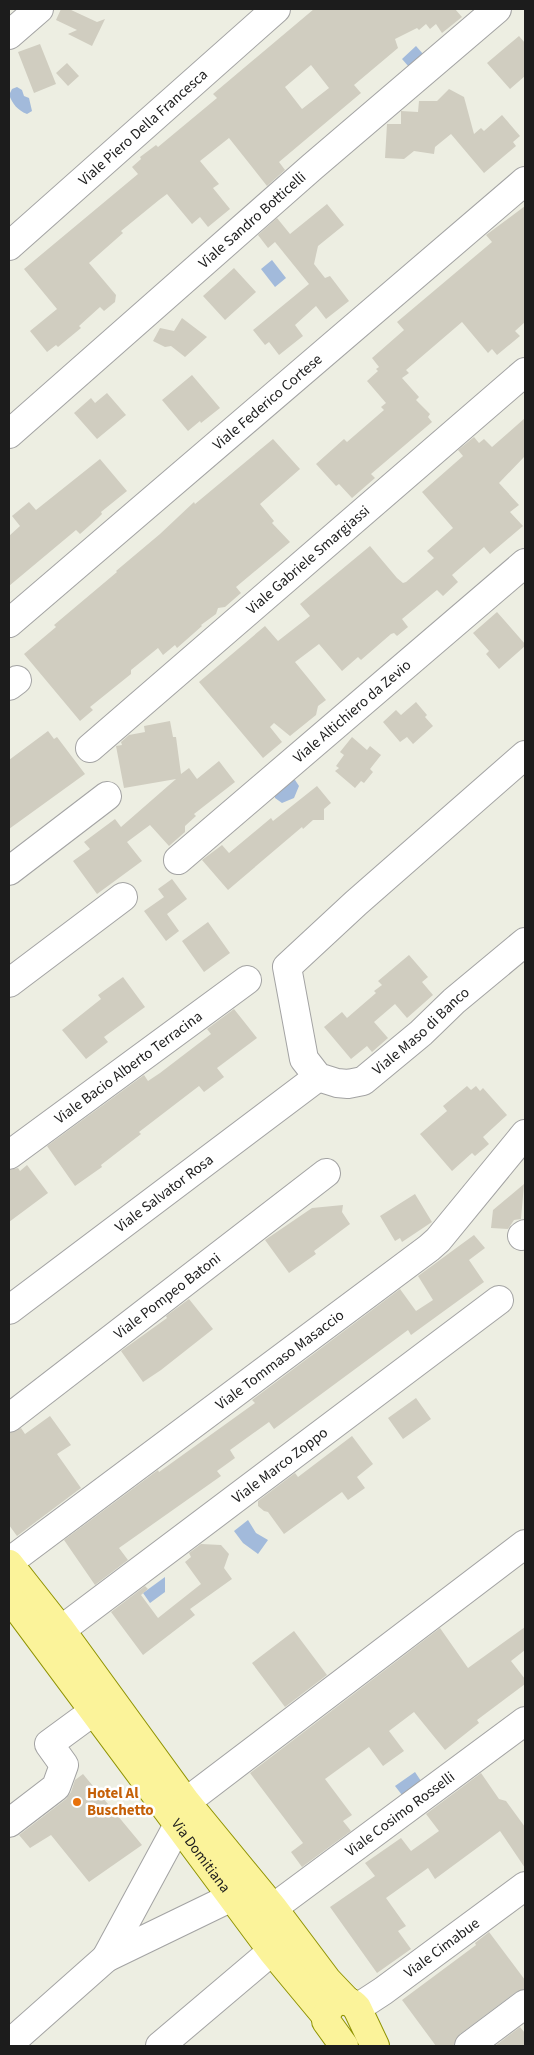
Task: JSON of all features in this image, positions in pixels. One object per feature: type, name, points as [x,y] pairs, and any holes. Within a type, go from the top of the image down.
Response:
[{"type":"main road","name":"Via Domitiana","points":[[9,1563],[61,1630],[182,1813],[232,1896],[272,1951],[375,2046]]},
{"type":"main road","name":"Via Domitiana","points":[[9,1597],[94,1711],[182,1813],[273,1908],[327,1980],[344,2019]]},
{"type":"street","points":[[9,35],[39,9]]},
{"type":"street","name":"Viale Piero Della Francesca","points":[[9,246],[276,9]]},
{"type":"street","name":"Viale Sandro Botticelli","points":[[9,434],[312,167],[497,9]]},
{"type":"street","name":"Viale Federico Cortese","points":[[9,623],[525,181]]},
{"type":"street","name":"Viale Gabriele Smargiassi","points":[[90,748],[525,372]]},
{"type":"street","name":"Viale Altichiero da Zevio","points":[[178,860],[525,563]]},
{"type":"street","points":[[318,1076],[309,1068],[304,1059],[287,967],[356,903],[525,755]]},
{"type":"street","points":[[9,871],[107,796]]},
{"type":"street","points":[[9,984],[123,897]]},
{"type":"street","name":"Viale Maso di Banco","points":[[318,1076],[337,1083],[363,1081],[421,1034],[454,1001],[525,942]]},
{"type":"street","name":"Viale Bacio Alberto Terracina","points":[[9,1155],[247,980]]},
{"type":"street","name":"Viale Salvator Rosa","points":[[9,1310],[318,1076]]},
{"type":"street","name":"Viale Tommaso Masaccio","points":[[9,1563],[430,1248],[525,1134]]},
{"type":"street","name":"Viale Pompeo Batoni","points":[[9,1418],[326,1173]]},
{"type":"street","name":"Viale Marco Zoppo","points":[[61,1630],[499,1300]]},
{"type":"street","name":"Via Domitiana","points":[[182,1813],[525,1544]]},
{"type":"street","points":[[9,1823],[56,1787],[64,1765],[50,1744],[94,1711]]},
{"type":"street","name":"Viale Cosimo Rosselli","points":[[273,1908],[525,1721]]},
{"type":"street","points":[[106,1958],[182,1813]]},
{"type":"street","name":"Viale Cimabue","points":[[344,2019],[525,1886]]},
{"type":"street","points":[[9,2044],[106,1958],[232,1896]]},
{"type":"street","points":[[160,2046],[272,1951]]},
{"type":"street","points":[[469,2046],[525,2004]]},
{"type":"water","points":[[416,46],[423,54],[409,67],[402,59]]},
{"type":"water","points":[[17,87],[22,90],[24,96],[29,98],[32,111],[27,114],[16,106],[9,95],[12,89]]},
{"type":"water","points":[[272,260],[286,278],[275,287],[261,269]]},
{"type":"water","points":[[288,780],[295,780],[299,786],[294,798],[282,803],[275,798],[275,792]]},
{"type":"water","points":[[248,1520],[256,1533],[268,1540],[258,1554],[243,1543],[234,1531]]},
{"type":"water","points":[[165,1577],[165,1592],[150,1603],[143,1593]]},
{"type":"water","points":[[415,1772],[421,1781],[402,1795],[395,1786]]},
{"type":"building","points":[[61,9],[69,9],[97,22],[105,19],[92,46],[68,34],[77,30],[56,20]]},
{"type":"building","points":[[314,9],[455,9],[462,17],[442,33],[436,24],[430,29],[426,24],[419,30],[417,28],[395,39],[398,48],[354,85],[361,93],[279,162],[285,170],[267,186],[229,138],[200,161],[219,184],[213,188],[230,209],[208,227],[200,217],[192,224],[167,194],[159,200],[121,231],[123,233],[89,263],[116,295],[115,302],[104,311],[100,307],[79,326],[81,328],[58,347],[56,345],[47,352],[30,331],[57,309],[24,269],[138,174],[132,167],[141,159],[140,157],[156,145],[158,147],[217,98],[213,94]],"holes":[[[311,65],[329,88],[302,109],[285,87]]]},
{"type":"building","points":[[519,36],[525,43],[525,76],[510,89],[487,63]]},
{"type":"building","points":[[40,44],[56,84],[34,93],[18,52]]},
{"type":"building","points":[[67,63],[79,76],[68,86],[56,73]]},
{"type":"building","points":[[449,89],[464,97],[474,134],[481,128],[484,131],[502,115],[520,136],[513,142],[516,146],[484,173],[451,134],[435,147],[434,154],[414,151],[404,159],[385,158],[387,124],[401,124],[401,111],[418,112],[419,101],[437,101]]},
{"type":"building","points":[[327,204],[344,225],[318,246],[314,264],[325,278],[330,276],[349,301],[326,319],[316,306],[295,325],[303,336],[279,355],[269,342],[265,345],[253,330],[309,284],[275,242],[268,248],[258,235],[277,218],[290,234]]},
{"type":"building","points":[[525,206],[525,322],[515,331],[520,336],[497,355],[492,349],[488,353],[462,322],[406,370],[409,373],[402,378],[419,397],[416,400],[430,414],[428,417],[432,422],[371,474],[375,478],[352,498],[339,484],[336,486],[316,464],[344,439],[347,442],[384,410],[381,407],[386,403],[367,381],[378,371],[376,369],[379,367],[372,358],[404,330],[397,322],[492,242],[486,235]]},
{"type":"building","points":[[234,268],[256,292],[225,320],[203,296]]},
{"type":"building","points":[[182,318],[207,337],[185,357],[171,346],[165,347],[153,341],[160,328],[174,331]]},
{"type":"building","points":[[192,375],[220,408],[188,431],[162,400]]},
{"type":"building","points":[[107,393],[126,415],[97,439],[74,413],[91,398],[95,403]]},
{"type":"building","points":[[525,418],[525,456],[499,483],[519,505],[510,512],[523,526],[490,554],[484,547],[452,575],[458,582],[443,596],[437,590],[402,619],[408,627],[397,636],[394,633],[391,634],[361,660],[358,657],[342,671],[319,644],[295,662],[326,700],[318,706],[316,715],[290,736],[274,723],[270,727],[282,742],[263,758],[199,682],[265,626],[278,641],[310,616],[300,604],[370,546],[397,578],[403,583],[406,582],[434,558],[427,551],[453,528],[422,492],[463,456],[458,450],[474,437],[479,443],[484,439],[492,447]]},
{"type":"building","points":[[273,439],[300,469],[260,504],[274,521],[272,523],[290,542],[236,587],[241,593],[225,607],[218,608],[216,614],[201,625],[177,648],[175,645],[163,655],[158,648],[131,670],[131,674],[90,707],[93,710],[80,721],[24,654],[56,627],[54,625],[117,572],[194,502],[195,504]]},
{"type":"building","points":[[100,459],[127,491],[101,512],[102,514],[80,534],[76,530],[9,586],[9,536],[20,526],[12,516],[29,502],[36,510]]},
{"type":"building","points":[[497,612],[525,644],[499,669],[486,654],[489,651],[473,633]]},
{"type":"building","points":[[416,702],[433,726],[413,744],[407,737],[400,742],[383,722],[396,710],[401,715]]},
{"type":"building","points":[[170,721],[173,737],[176,737],[181,774],[189,768],[197,779],[219,761],[235,782],[194,814],[196,816],[185,826],[185,832],[169,846],[150,825],[127,842],[142,861],[97,894],[73,861],[90,849],[84,842],[115,819],[121,827],[176,779],[124,788],[116,746],[122,745],[121,742],[129,735],[145,732],[144,726]]},
{"type":"building","points":[[48,731],[54,739],[57,737],[85,774],[9,829],[9,760]]},
{"type":"building","points":[[352,737],[367,750],[370,746],[381,755],[370,769],[373,772],[364,783],[361,781],[355,788],[335,771],[339,768],[336,766],[344,755],[340,752]]},
{"type":"building","points":[[317,786],[331,803],[324,809],[324,820],[313,820],[303,829],[302,827],[228,890],[202,860],[222,845],[229,853],[271,818],[273,821]]},
{"type":"building","points":[[172,879],[187,899],[167,914],[179,931],[166,941],[144,911],[164,897],[158,889]]},
{"type":"building","points":[[208,922],[230,953],[204,972],[182,941]]},
{"type":"building","points":[[409,955],[428,977],[422,982],[433,995],[407,1018],[395,1004],[374,1022],[388,1038],[372,1052],[367,1046],[351,1059],[324,1027],[342,1012],[347,1018],[376,993],[374,991],[382,985],[378,981]]},
{"type":"building","points":[[123,977],[145,1007],[104,1037],[108,1042],[86,1059],[62,1030],[101,999],[98,995]]},
{"type":"building","points":[[234,1009],[257,1038],[217,1068],[224,1077],[204,1092],[199,1086],[139,1132],[141,1134],[101,1165],[102,1167],[75,1186],[47,1146],[144,1075],[148,1081],[160,1073],[211,1034],[207,1029]]},
{"type":"building","points":[[467,1086],[471,1090],[476,1086],[480,1091],[483,1088],[507,1115],[483,1137],[489,1144],[475,1156],[472,1153],[452,1171],[420,1134],[447,1111],[443,1106]]},
{"type":"building","points":[[27,1165],[48,1193],[9,1222],[9,1170],[18,1168],[20,1171]]},
{"type":"building","points":[[524,1184],[521,1219],[514,1220],[508,1229],[491,1228],[493,1210]]},
{"type":"building","points":[[415,1194],[432,1222],[402,1242],[400,1238],[395,1241],[380,1216]]},
{"type":"building","points":[[343,1205],[342,1212],[350,1224],[314,1251],[316,1254],[289,1273],[265,1240],[312,1208]]},
{"type":"building","points":[[474,1235],[485,1248],[469,1260],[484,1282],[411,1335],[408,1330],[274,1429],[269,1422],[230,1450],[235,1458],[217,1471],[221,1476],[119,1548],[128,1560],[95,1585],[64,1540],[158,1470],[159,1472],[255,1403],[252,1400],[400,1289],[416,1311],[433,1300],[418,1276]]},
{"type":"building","points":[[189,1299],[213,1329],[143,1382],[121,1351],[167,1318],[166,1316]]},
{"type":"building","points":[[416,1398],[431,1419],[403,1439],[388,1418]]},
{"type":"building","points":[[50,1416],[71,1445],[57,1454],[81,1488],[17,1536],[9,1525],[9,1433],[21,1428],[25,1434]]},
{"type":"building","points":[[352,1436],[373,1464],[357,1477],[365,1488],[348,1500],[342,1492],[284,1534],[268,1512],[258,1506],[258,1501],[295,1473],[298,1477]]},
{"type":"building","points":[[201,1544],[221,1545],[229,1554],[224,1568],[232,1579],[190,1609],[195,1615],[143,1655],[111,1612],[145,1586],[148,1589],[141,1595],[158,1618],[201,1584],[185,1562],[191,1557],[189,1553]]},
{"type":"building","points":[[525,1627],[525,1650],[511,1661],[525,1679],[525,1684],[477,1720],[479,1723],[445,1750],[414,1712],[389,1731],[404,1751],[383,1766],[369,1747],[325,1779],[352,1815],[343,1821],[351,1831],[302,1867],[291,1852],[303,1843],[250,1773],[440,1628],[468,1668]]},
{"type":"building","points":[[294,1631],[327,1675],[285,1707],[252,1663]]},
{"type":"building","points":[[481,1773],[499,1799],[506,1801],[525,1827],[525,1868],[500,1831],[435,1879],[428,1868],[386,1898],[406,1926],[398,1931],[411,1949],[377,1973],[330,1907],[375,1876],[365,1863],[401,1838],[411,1851],[439,1831],[426,1814]]},
{"type":"building","name":"Hotel Al Buschetto","points":[[83,1774],[142,1845],[89,1882],[51,1835],[30,1848],[19,1835],[66,1799],[71,1792],[75,1780]]},
{"type":"building","points":[[489,1932],[525,1980],[525,1989],[516,1992],[460,2034],[453,2046],[436,2046],[402,2000],[476,1945],[475,1943]]},
{"type":"building","points":[[520,2027],[525,2033],[525,2046],[495,2046]]},
{"type":"place","name":"Hotel Al Buschetto","points":[[77,1802]]}]
